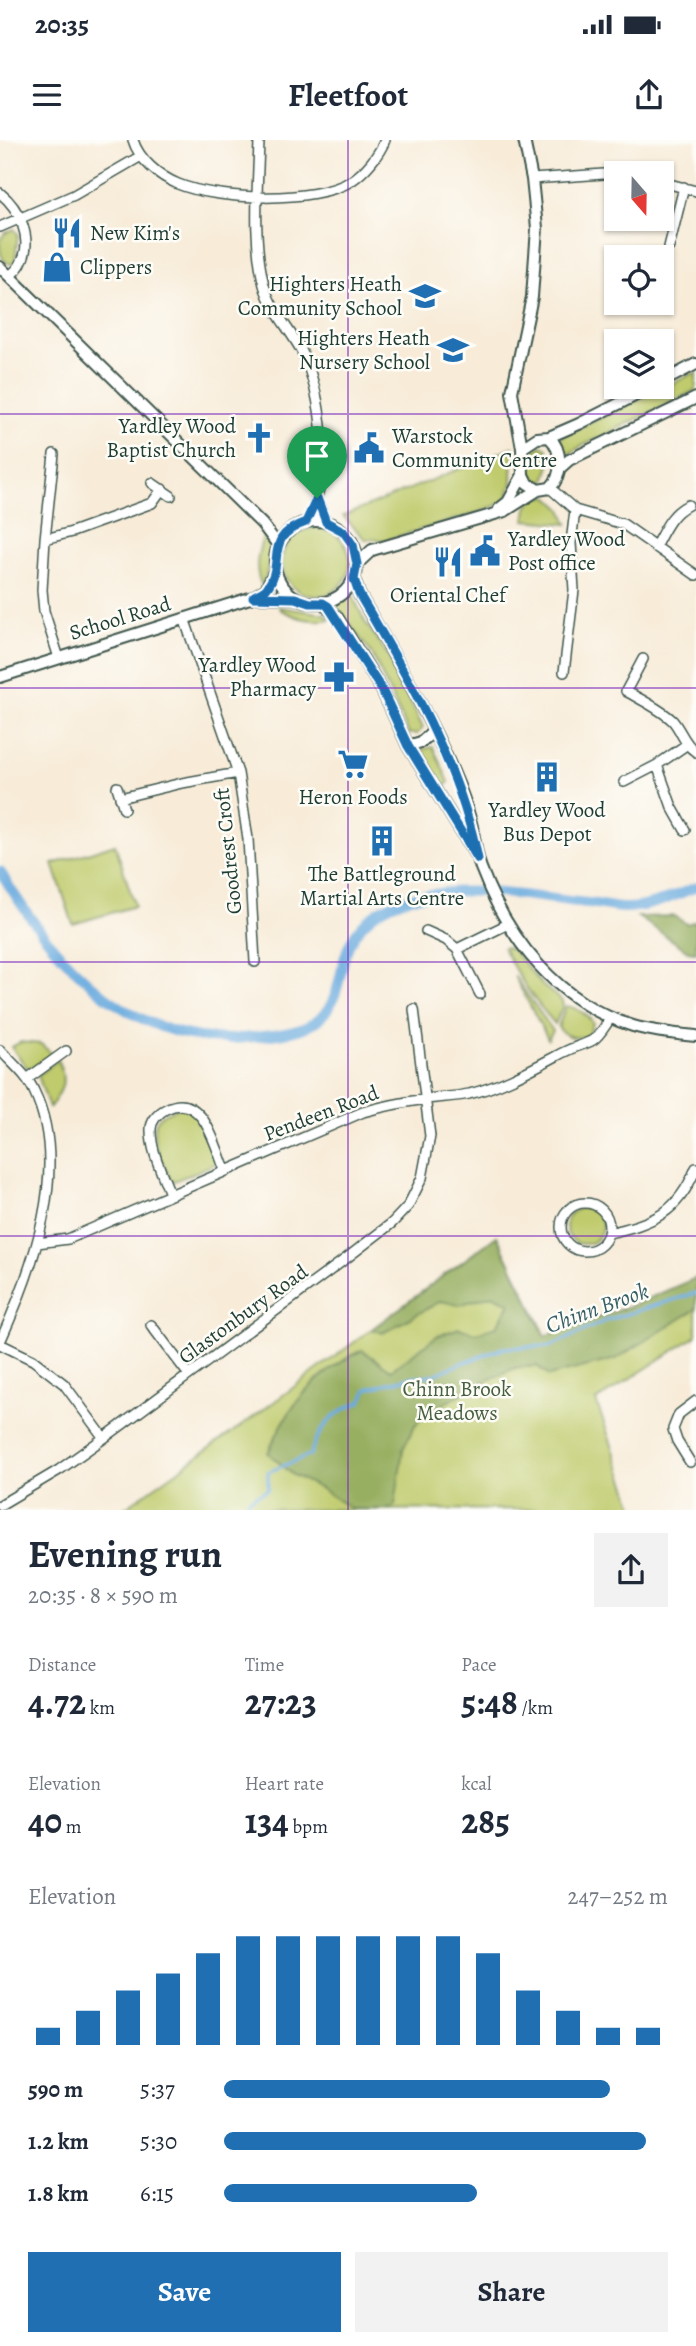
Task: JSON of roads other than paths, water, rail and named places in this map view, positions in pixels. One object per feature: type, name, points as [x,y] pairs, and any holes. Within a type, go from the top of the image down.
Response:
[{"type":"street","points":[[133,140],[141,156],[154,170],[179,184],[258,198],[299,196],[329,190],[351,181],[369,165],[385,140]]},
{"type":"street","points":[[259,140],[260,267],[273,309],[301,351],[313,378],[319,401],[321,466],[317,498],[306,522]]},
{"type":"street","points":[[524,140],[532,179],[537,228],[532,297],[513,388],[523,475],[527,483],[538,490]]},
{"type":"street","points":[[0,227],[20,216],[74,195],[141,156]]},
{"type":"street","points":[[532,179],[604,174]]},
{"type":"street","points":[[674,185],[696,191]]},
{"type":"street","points":[[670,245],[684,187]]},
{"type":"street","points":[[0,193],[9,200],[20,216],[24,235],[22,262],[10,276]]},
{"type":"street","points":[[0,267],[265,527],[278,545]]},
{"type":"street","points":[[674,376],[696,364]]},
{"type":"street","points":[[560,468],[569,460],[696,398]]},
{"type":"street","points":[[522,448],[626,399]]},
{"type":"street","points":[[357,564],[372,550],[505,511],[538,490],[550,488],[557,480],[560,468],[553,440],[516,423]]},
{"type":"street","points":[[54,454],[41,590],[44,611],[59,658]]},
{"type":"street","points":[[491,515],[508,502],[523,475]]},
{"type":"street","points":[[152,483],[171,495]]},
{"type":"street","points":[[550,488],[575,510],[623,524],[696,575]]},
{"type":"street","points":[[45,539],[152,503],[162,489]]},
{"type":"street","points":[[317,498],[326,522]]},
{"type":"street","points":[[655,547],[670,519],[688,505]]},
{"type":"street","points":[[564,672],[574,590],[571,543],[575,510]]},
{"type":"street","points":[[354,579],[339,596],[323,603],[310,603],[295,598],[281,584],[275,570],[274,560],[278,545],[291,529],[306,522],[326,522],[343,531],[353,545],[357,564],[354,579],[359,594],[414,688],[458,786],[471,824],[479,863]]},
{"type":"street","points":[[265,527],[291,529]]},
{"type":"street","points":[[353,545],[372,550]]},
{"type":"street","points":[[253,597],[266,589],[275,570]]},
{"type":"street","name":"School Road","points":[[0,677],[253,597],[295,598]]},
{"type":"street","points":[[323,603],[337,617],[382,690],[408,746],[479,863],[498,907],[529,956],[573,997],[611,1017],[634,1026],[696,1036]]},
{"type":"street","name":"Goodrest Croft","points":[[184,618],[238,773],[248,839],[256,962]]},
{"type":"street","points":[[643,659],[626,691],[671,719],[686,744],[696,752]]},
{"type":"street","points":[[408,746],[421,742],[433,732]]},
{"type":"street","points":[[624,782],[657,765],[686,744]]},
{"type":"street","points":[[657,765],[672,807],[685,830]]},
{"type":"street","points":[[120,798],[238,773]]},
{"type":"street","points":[[438,795],[458,786]]},
{"type":"street","points":[[117,787],[124,810]]},
{"type":"street","points":[[457,950],[508,924]]},
{"type":"street","points":[[426,931],[446,940],[457,950],[480,994]]},
{"type":"street","name":"Glastonbury Road","points":[[0,1504],[19,1496],[104,1438],[348,1257],[392,1223],[408,1206],[422,1178],[430,1136],[414,1009]]},
{"type":"street","name":"Pendeen Road","points":[[37,1243],[68,1239],[363,1112],[467,1094],[521,1075],[568,1050],[593,1042],[599,1038],[611,1017]]},
{"type":"street","points":[[0,1050],[27,1079],[44,1116],[48,1148],[46,1192],[37,1243],[21,1297],[0,1343],[33,1360],[64,1384],[104,1438]]},
{"type":"street","points":[[27,1079],[66,1051]]},
{"type":"street","points":[[170,1194],[152,1142],[150,1128],[158,1115],[166,1109],[179,1105],[198,1112],[207,1125],[225,1171]]},
{"type":"street","points":[[608,1233],[607,1217],[602,1210],[587,1204],[572,1208],[562,1221],[563,1236],[572,1247],[587,1251],[600,1246],[608,1233],[656,1220],[674,1206],[690,1183],[696,1168]]},
{"type":"street","points":[[151,1325],[189,1375]]},
{"type":"street","points":[[690,1462],[673,1429],[679,1414],[696,1401]]},
{"type":"waterway","points":[[0,871],[46,938],[73,969],[103,995],[136,1016],[172,1031],[211,1038],[280,1034],[306,1027],[320,1018],[331,1005],[345,956],[356,934],[371,917],[402,900],[437,893],[480,892],[625,908],[652,904],[696,887]]},
{"type":"waterway","name":"Chinn Brook","points":[[240,1510],[250,1499],[268,1489],[268,1472],[310,1455],[329,1422],[343,1410],[361,1402],[367,1389],[411,1377],[434,1375],[504,1348],[551,1346],[607,1320],[696,1293]]},
{"type":"place","name":"New Kim's","points":[[67,233]]},
{"type":"place","name":"Clippers","points":[[57,267]]},
{"type":"place","name":"Highters Heath Community School","points":[[425,296]]},
{"type":"place","name":"Highters Heath Nursery School","points":[[453,350]]},
{"type":"place","name":"Yardley Wood Baptist Church","points":[[259,438]]},
{"type":"place","name":"Warstock Community Centre","points":[[369,448]]},
{"type":"place","name":"Yardley Wood Post office","points":[[485,551]]},
{"type":"place","name":"Oriental Chef","points":[[448,562]]},
{"type":"place","name":"Yardley Wood Pharmacy","points":[[339,677]]},
{"type":"place","name":"Heron Foods","points":[[353,764]]},
{"type":"place","name":"Yardley Wood Bus Depot","points":[[547,777]]},
{"type":"place","name":"The Battleground Martial Arts Centre","points":[[382,841]]},
{"type":"park label","name":"Chinn Brook Meadows","points":[[457,1401]]}]
